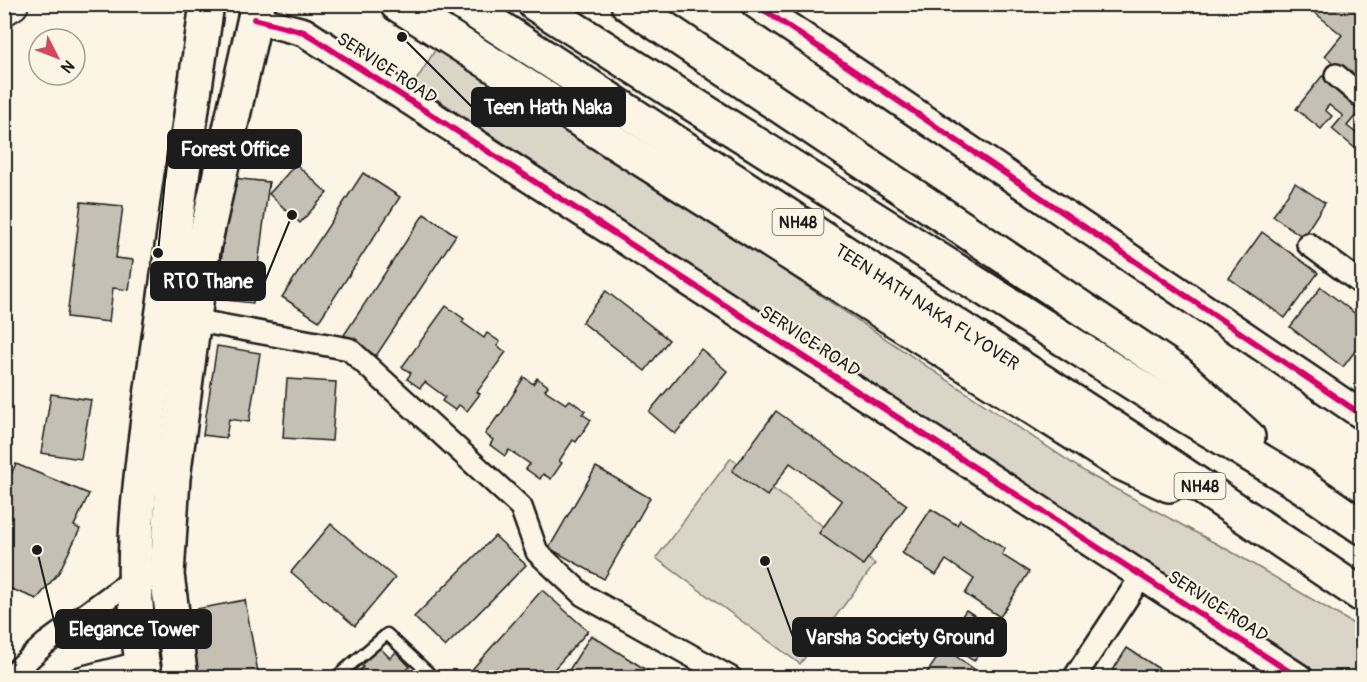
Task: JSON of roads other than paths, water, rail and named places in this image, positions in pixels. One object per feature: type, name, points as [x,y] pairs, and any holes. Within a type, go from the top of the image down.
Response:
[{"type":"main road","points":[[4,9],[12,4]]},
{"type":"main road","points":[[181,678],[167,575],[178,317],[207,4]]},
{"type":"main road","points":[[397,4],[1119,462],[1269,532]]},
{"type":"main road","name":"TEEN HATH NAKA FLYOVER","points":[[463,4],[1132,440],[1269,532]]},
{"type":"main road","name":"NH48","points":[[535,4],[1160,400],[1301,486],[1362,527]]},
{"type":"main road","points":[[628,4],[1178,373],[1301,486]]},
{"type":"main road","points":[[143,670],[135,578],[141,472],[178,317],[203,250],[256,12]]},
{"type":"main road","name":"NH48","points":[[1269,532],[1362,595]]},
{"type":"street","points":[[755,4],[1362,415]]},
{"type":"street","name":"SERVICE ROAD","points":[[256,12],[304,32],[1143,574],[1299,678]]},
{"type":"street","points":[[1336,75],[1362,97]]},
{"type":"street","points":[[1308,244],[1362,284]]},
{"type":"street","points":[[178,317],[349,349],[521,507],[537,552],[583,595],[731,678]]},
{"type":"street","points":[[1074,678],[1143,574]]},
{"type":"street","points":[[8,678],[45,644],[135,578]]},
{"type":"street","points":[[80,678],[143,670]]},
{"type":"lane","points":[[335,678],[387,634],[434,678]]},
{"type":"place","name":"Teen Hath Naka","points":[[402,37]]},
{"type":"place","name":"RTO Thane","points":[[292,215]]},
{"type":"place","name":"Forest Office","points":[[158,253]]},
{"type":"place","name":"Elegance Tower","points":[[37,550]]},
{"type":"place","name":"Varsha Society Ground","points":[[765,561]]}]
